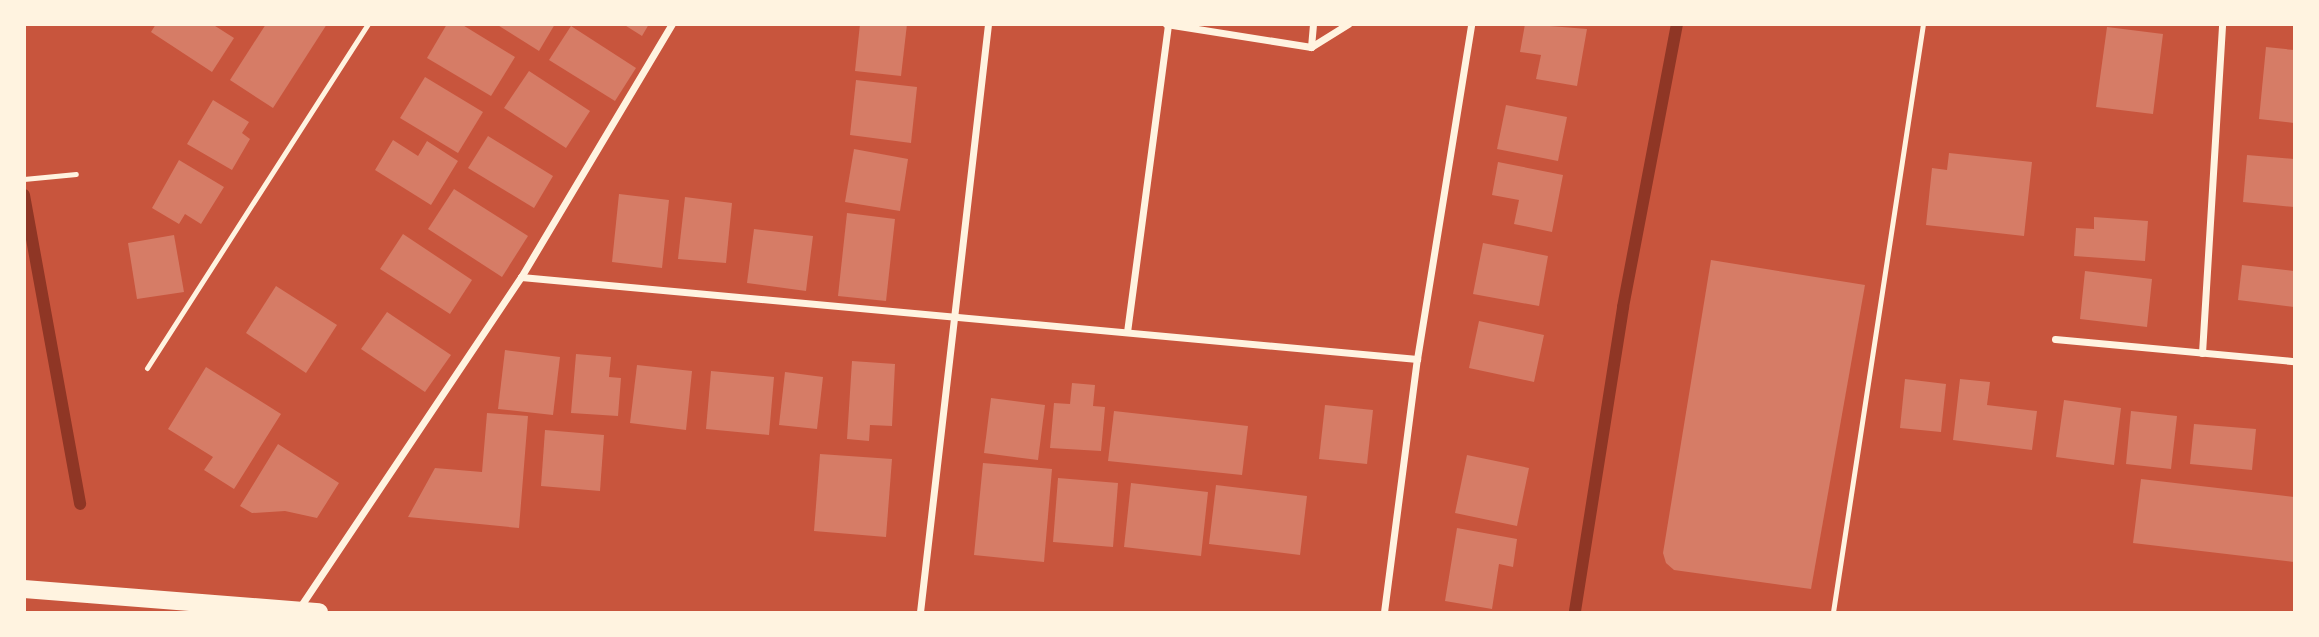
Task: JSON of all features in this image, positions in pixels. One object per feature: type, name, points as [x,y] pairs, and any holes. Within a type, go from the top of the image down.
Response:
[{"type":"main road","points":[[24,589],[319,612]]},
{"type":"street","points":[[298,610],[521,277],[672,24]]},
{"type":"street","points":[[920,612],[988,24]]},
{"type":"street","points":[[1311,47],[1313,24]]},
{"type":"street","points":[[1127,331],[1167,25],[1311,47],[1348,24]]},
{"type":"street","points":[[1384,612],[1417,359],[1471,24]]},
{"type":"street","points":[[2202,353],[2221,24]]},
{"type":"street","points":[[521,277],[954,320],[1127,331],[1417,359]]},
{"type":"street","points":[[2055,339],[2294,361]]},
{"type":"lane","points":[[147,368],[368,24]]},
{"type":"lane","points":[[1833,612],[1923,24]]},
{"type":"path","points":[[24,179],[76,174]]},
{"type":"building","points":[[156,24],[212,24],[234,38],[212,72],[151,32]]},
{"type":"building","points":[[266,24],[327,24],[273,108],[230,80]]},
{"type":"building","points":[[447,24],[461,24],[515,57],[491,96],[427,58]]},
{"type":"building","points":[[496,24],[555,24],[539,51]]},
{"type":"building","points":[[623,24],[649,24],[642,36]]},
{"type":"building","points":[[860,24],[907,24],[901,76],[855,71]]},
{"type":"building","points":[[1525,24],[1587,29],[1577,86],[1536,79],[1541,55],[1520,52]]},
{"type":"building","points":[[571,26],[636,68],[615,101],[549,60]]},
{"type":"building","points":[[2107,27],[2163,34],[2153,114],[2096,107]]},
{"type":"building","points":[[2266,47],[2294,50],[2294,123],[2259,119]]},
{"type":"building","points":[[529,71],[590,111],[566,148],[504,108]]},
{"type":"building","points":[[425,77],[483,112],[458,153],[400,118]]},
{"type":"building","points":[[856,80],[917,87],[911,143],[850,135]]},
{"type":"building","points":[[213,100],[249,122],[242,133],[250,139],[232,170],[187,144]]},
{"type":"building","points":[[1506,105],[1567,117],[1558,161],[1497,149]]},
{"type":"building","points":[[488,136],[553,176],[534,208],[468,168]]},
{"type":"building","points":[[393,140],[418,156],[427,141],[458,161],[431,205],[375,170]]},
{"type":"building","points":[[854,149],[908,159],[900,211],[845,202]]},
{"type":"building","points":[[1949,153],[2032,162],[2024,236],[1926,225],[1932,168],[1947,170]]},
{"type":"building","points":[[2247,155],[2294,159],[2294,207],[2243,202]]},
{"type":"building","points":[[179,160],[224,187],[201,224],[185,214],[179,224],[152,208]]},
{"type":"building","points":[[1498,162],[1563,175],[1552,232],[1514,224],[1519,200],[1492,195]]},
{"type":"building","points":[[454,189],[528,236],[502,277],[428,229]]},
{"type":"building","points":[[619,194],[669,200],[662,268],[612,262]]},
{"type":"building","points":[[685,197],[732,203],[726,263],[678,259]]},
{"type":"building","points":[[847,213],[895,219],[886,301],[838,296]]},
{"type":"building","points":[[2094,217],[2148,221],[2145,261],[2074,256],[2076,228],[2094,229]]},
{"type":"building","points":[[754,229],[813,236],[806,291],[747,283]]},
{"type":"building","points":[[403,234],[472,280],[450,314],[380,269]]},
{"type":"building","points":[[174,235],[184,292],[137,299],[128,243]]},
{"type":"building","points":[[1483,243],[1548,256],[1539,306],[1473,294]]},
{"type":"building","points":[[1711,260],[1865,285],[1811,589],[1674,570],[1666,563],[1663,553]]},
{"type":"building","points":[[2242,265],[2294,271],[2294,307],[2238,300]]},
{"type":"building","points":[[2085,271],[2152,279],[2147,327],[2080,319]]},
{"type":"building","points":[[276,286],[337,325],[306,373],[246,333]]},
{"type":"building","points":[[387,312],[451,355],[425,392],[361,349]]},
{"type":"building","points":[[1479,321],[1544,335],[1534,382],[1469,368]]},
{"type":"building","points":[[505,350],[560,357],[553,415],[498,409]]},
{"type":"building","points":[[576,354],[611,357],[609,377],[621,378],[618,416],[571,413]]},
{"type":"building","points":[[852,361],[895,364],[892,426],[870,425],[869,441],[847,439]]},
{"type":"building","points":[[637,365],[692,371],[686,430],[630,423]]},
{"type":"building","points":[[206,367],[281,414],[234,489],[204,470],[213,457],[168,429]]},
{"type":"building","points":[[711,371],[774,377],[769,435],[706,429]]},
{"type":"building","points":[[785,372],[823,377],[817,429],[779,425]]},
{"type":"building","points":[[1905,379],[1946,384],[1941,432],[1900,428]]},
{"type":"building","points":[[1960,379],[1990,382],[1987,405],[2037,411],[2032,450],[1953,440]]},
{"type":"building","points":[[1072,383],[1095,385],[1093,406],[1105,407],[1101,451],[1050,448],[1054,403],[1070,404]]},
{"type":"building","points":[[991,398],[1045,405],[1038,460],[984,453]]},
{"type":"building","points":[[2064,400],[2121,408],[2114,465],[2056,457]]},
{"type":"building","points":[[1325,405],[1373,410],[1367,464],[1319,459]]},
{"type":"building","points":[[1114,411],[1248,426],[1242,475],[1108,461]]},
{"type":"building","points":[[2131,411],[2177,416],[2171,469],[2126,464]]},
{"type":"building","points":[[487,413],[528,416],[519,528],[408,517],[435,468],[482,472]]},
{"type":"building","points":[[2194,424],[2256,429],[2252,470],[2190,464]]},
{"type":"building","points":[[545,430],[604,435],[600,491],[541,486]]},
{"type":"building","points":[[278,444],[339,483],[317,518],[285,511],[252,513],[240,506]]},
{"type":"building","points":[[820,454],[892,459],[886,537],[814,531]]},
{"type":"building","points":[[1467,455],[1529,468],[1517,526],[1455,513]]},
{"type":"building","points":[[983,463],[1052,469],[1044,562],[974,555]]},
{"type":"building","points":[[1058,478],[1118,483],[1113,547],[1053,542]]},
{"type":"building","points":[[2141,479],[2294,497],[2294,562],[2133,543]]},
{"type":"building","points":[[1131,483],[1208,492],[1201,556],[1124,547]]},
{"type":"building","points":[[1216,485],[1307,496],[1300,555],[1209,544]]},
{"type":"building","points":[[1457,528],[1517,539],[1513,567],[1499,564],[1492,609],[1445,601]]},
{"type":"waterway","points":[[1575,611],[1623,307],[1677,24]]},
{"type":"waterway","points":[[24,195],[80,504]]}]
